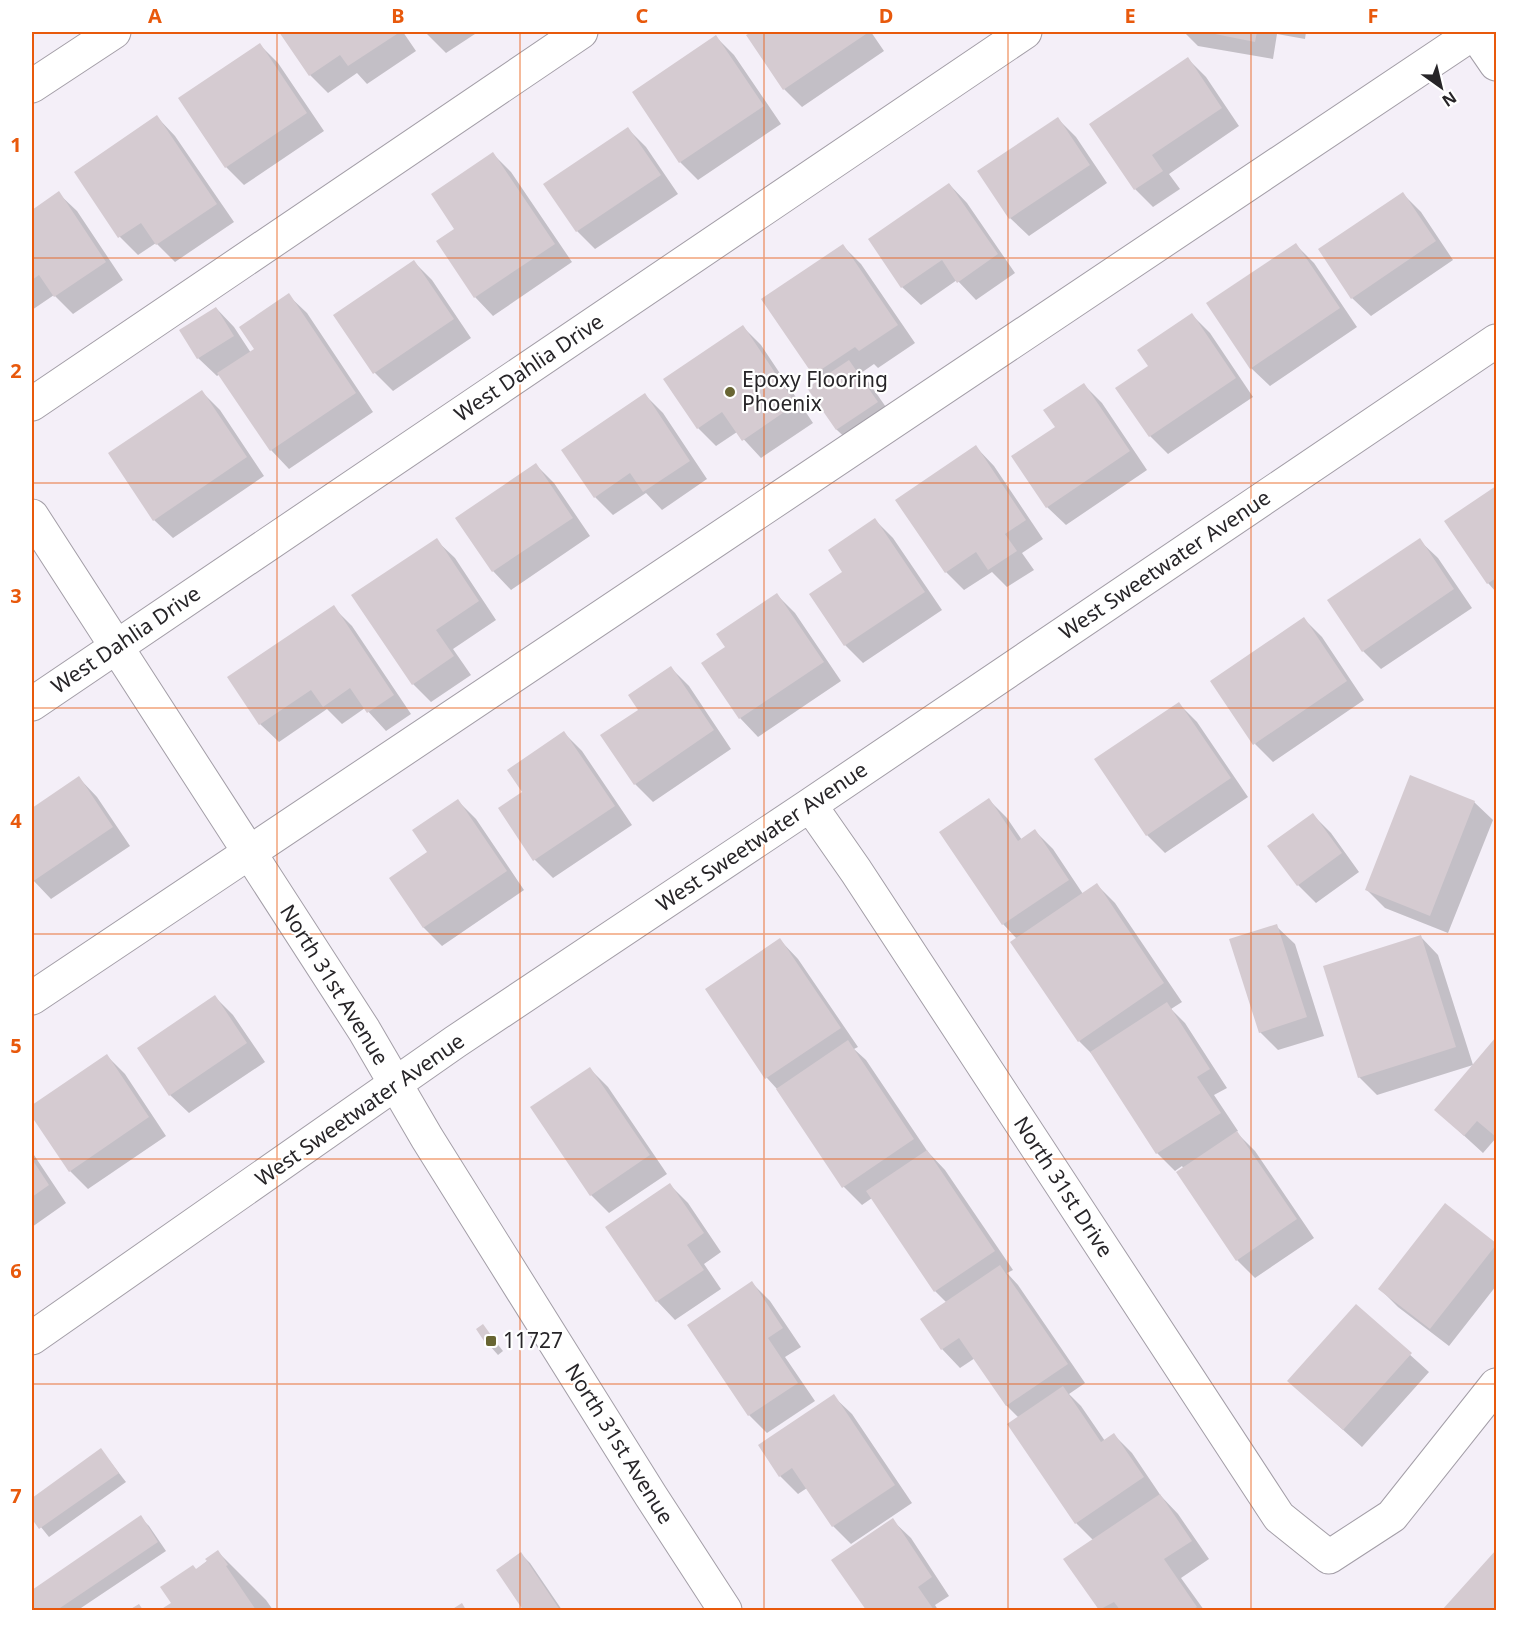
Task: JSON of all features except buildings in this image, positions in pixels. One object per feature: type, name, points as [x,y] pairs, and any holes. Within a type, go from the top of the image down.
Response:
[{"type":"street","points":[[32,86],[114,32]]},
{"type":"street","points":[[32,404],[581,32]]},
{"type":"street","name":"West Dahlia Drive","points":[[32,704],[1025,32]]},
{"type":"street","points":[[32,998],[1475,32],[1497,64]]},
{"type":"street","name":"West Sweetwater Avenue","points":[[32,1338],[455,1042],[1497,341]]},
{"type":"street","name":"North 31st Avenue","points":[[32,516],[364,1030],[433,1148],[725,1611]]},
{"type":"street","name":"North 31st Drive","points":[[810,805],[1279,1517],[1329,1557],[1392,1516],[1497,1385]]},
{"type":"place","name":"Epoxy Flooring Phoenix","points":[[730,392]]},
{"type":"place","name":"11727","points":[[491,1341]]}]
